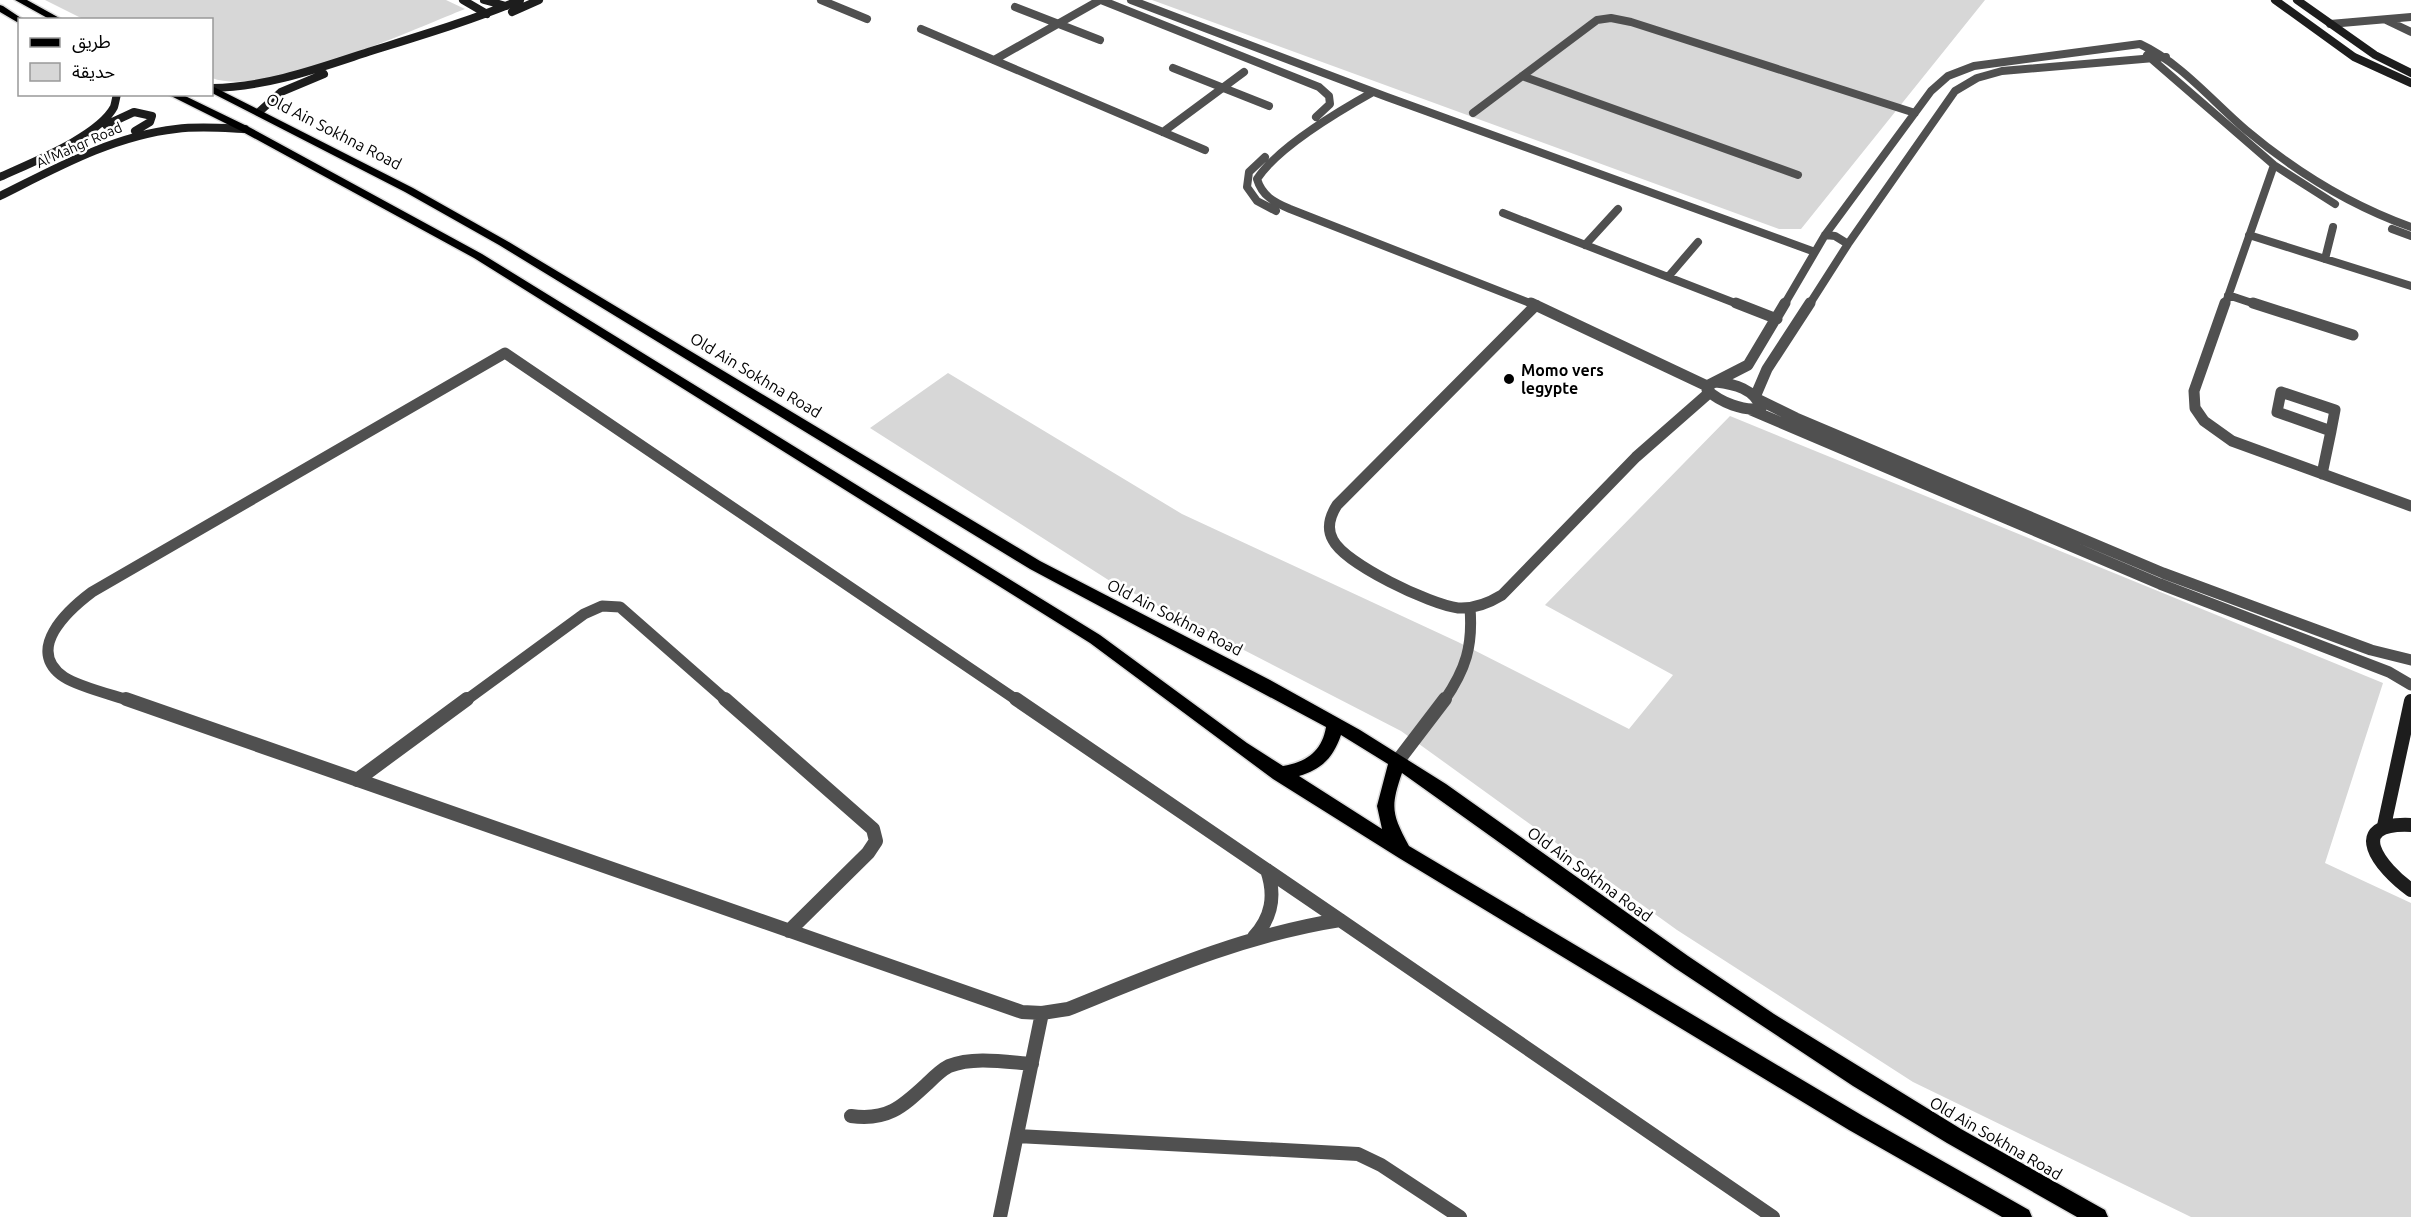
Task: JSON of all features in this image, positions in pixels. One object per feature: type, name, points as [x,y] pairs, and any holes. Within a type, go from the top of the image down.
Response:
[{"type":"main road","points":[[20,0],[55,18]]},
{"type":"main road","points":[[0,8],[18,19]]},
{"type":"main road","name":"Old Ain Sokhna Road","points":[[213,89],[409,190],[494,238],[1035,565],[1099,600],[1248,674],[1335,724],[1491,824],[1576,888],[1721,989],[1886,1095],[2098,1217]]},
{"type":"main road","points":[[176,96],[245,129],[478,256],[1095,639],[1278,774],[1405,854],[1856,1123],[2022,1217]]},
{"type":"main road","points":[[1278,774],[1297,771],[1314,764],[1330,746],[1335,724]]},
{"type":"main road","points":[[1397,762],[1384,799],[1385,816],[1391,833],[1405,854]]},
{"type":"street","points":[[463,0],[487,14]]},
{"type":"street","points":[[484,0],[506,6]]},
{"type":"street","points":[[213,89],[246,87],[272,82],[487,14],[520,0]]},
{"type":"street","points":[[260,112],[281,92],[329,72],[473,27],[539,0]]},
{"type":"street","points":[[821,0],[867,19]]},
{"type":"street","points":[[834,5],[844,0]]},
{"type":"street","points":[[994,60],[1101,0],[1319,87],[1327,93],[1330,100],[1325,111],[1252,167],[1246,182],[1249,192],[1262,205],[1310,224],[1337,230]]},
{"type":"street","points":[[1131,0],[1813,256],[1824,268],[1834,267]]},
{"type":"street","points":[[2275,0],[2354,57],[2411,83]]},
{"type":"street","points":[[2297,0],[2375,55],[2411,73]]},
{"type":"street","points":[[1015,7],[1100,40]]},
{"type":"street","points":[[2330,24],[2411,17]]},
{"type":"street","points":[[1473,113],[1597,20],[1611,18],[1641,25],[1915,113]]},
{"type":"street","points":[[2385,19],[2411,32]]},
{"type":"street","points":[[921,29],[1206,150]]},
{"type":"street","points":[[2140,44],[2150,58],[2274,165],[2308,189],[2340,207],[2411,236]]},
{"type":"street","points":[[1536,305],[1337,505],[1329,527],[1334,543],[1347,557],[1432,602],[1451,607],[1470,608],[1502,595],[1636,458],[1711,387],[1748,365],[1825,235],[1915,113],[1938,83],[1948,76],[1974,66],[2140,44],[2157,50],[2238,122],[2323,188],[2361,208],[2411,227]]},
{"type":"street","points":[[1750,410],[1761,408],[1756,398],[1767,369],[1848,244],[1955,91],[1967,82],[2002,71],[2166,57]]},
{"type":"street","points":[[1173,68],[1269,106]]},
{"type":"street","points":[[1163,132],[1244,72]]},
{"type":"street","points":[[1522,76],[1798,175]]},
{"type":"street","points":[[272,82],[267,91],[281,92]]},
{"type":"street","points":[[1374,92],[1346,105],[1266,165],[1257,179],[1259,189],[1267,198],[1337,230],[1536,305],[1711,387],[1750,410],[2160,584],[2389,672],[2411,684]]},
{"type":"street","name":"Al Mahgr Road","points":[[0,177],[79,138],[111,113],[116,105],[117,96]]},
{"type":"street","points":[[1330,100],[1346,105]]},
{"type":"street","points":[[79,138],[130,113],[145,112],[152,116],[153,118],[146,125],[96,150]]},
{"type":"street","name":"Al Mahgr Road","points":[[0,196],[96,150],[132,136],[169,128],[245,129]]},
{"type":"street","points":[[2274,165],[2193,391],[2192,403],[2198,416],[2212,430],[2232,441],[2411,506]]},
{"type":"street","points":[[1585,245],[1618,209]]},
{"type":"street","points":[[1503,213],[1777,319]]},
{"type":"street","points":[[2325,259],[2333,227]]},
{"type":"street","points":[[1825,235],[1841,238],[1848,244]]},
{"type":"street","points":[[2249,235],[2411,286]]},
{"type":"street","points":[[1668,277],[1698,242]]},
{"type":"street","points":[[2228,295],[2353,335]]},
{"type":"street","points":[[1341,920],[1297,926],[1253,938],[1068,1009],[1042,1013],[1012,1009],[65,678],[57,674],[48,661],[48,644],[51,635],[67,612],[92,592],[505,353],[1341,920],[1773,1217]]},
{"type":"street","points":[[1711,387],[1732,384],[1796,418],[2163,573],[2371,650],[2411,660]]},
{"type":"street","points":[[2322,474],[2331,431],[2335,411],[2281,392],[2277,412],[2331,431]]},
{"type":"street","points":[[357,780],[584,614],[602,606],[620,608],[873,830],[876,841],[868,853],[789,931]]},
{"type":"street","points":[[1397,762],[1443,702],[1463,667],[1470,650],[1472,630],[1470,608]]},
{"type":"street","points":[[2384,826],[2411,701]]},
{"type":"street","points":[[2411,825],[2384,826],[2374,836],[2374,850],[2391,876],[2411,890]]},
{"type":"street","points":[[1253,938],[1267,921],[1271,911],[1273,890],[1267,870]]},
{"type":"street","points":[[1000,1217],[1042,1013]]},
{"type":"street","points":[[851,1116],[866,1119],[883,1117],[899,1110],[942,1070],[955,1063],[1032,1064]]},
{"type":"street","points":[[1017,1136],[1358,1154],[1381,1165],[1460,1217]]},
{"type":"green space","points":[[45,0],[446,0],[465,9],[374,46],[301,71],[266,79],[236,82],[213,78],[213,18],[81,18]]},
{"type":"green space","points":[[1152,0],[1985,0],[1801,229],[1779,229]]},
{"type":"green space","points":[[948,373],[1182,514],[1458,642],[1629,729],[1673,675],[1545,605],[1730,416],[2383,683],[2325,863],[2411,903],[2411,1217],[2191,1217],[1913,1082],[1677,930],[1401,731],[1110,581],[870,428]]},
{"type":"place","name":"Momo vers legypte","points":[[1509,379]]}]
